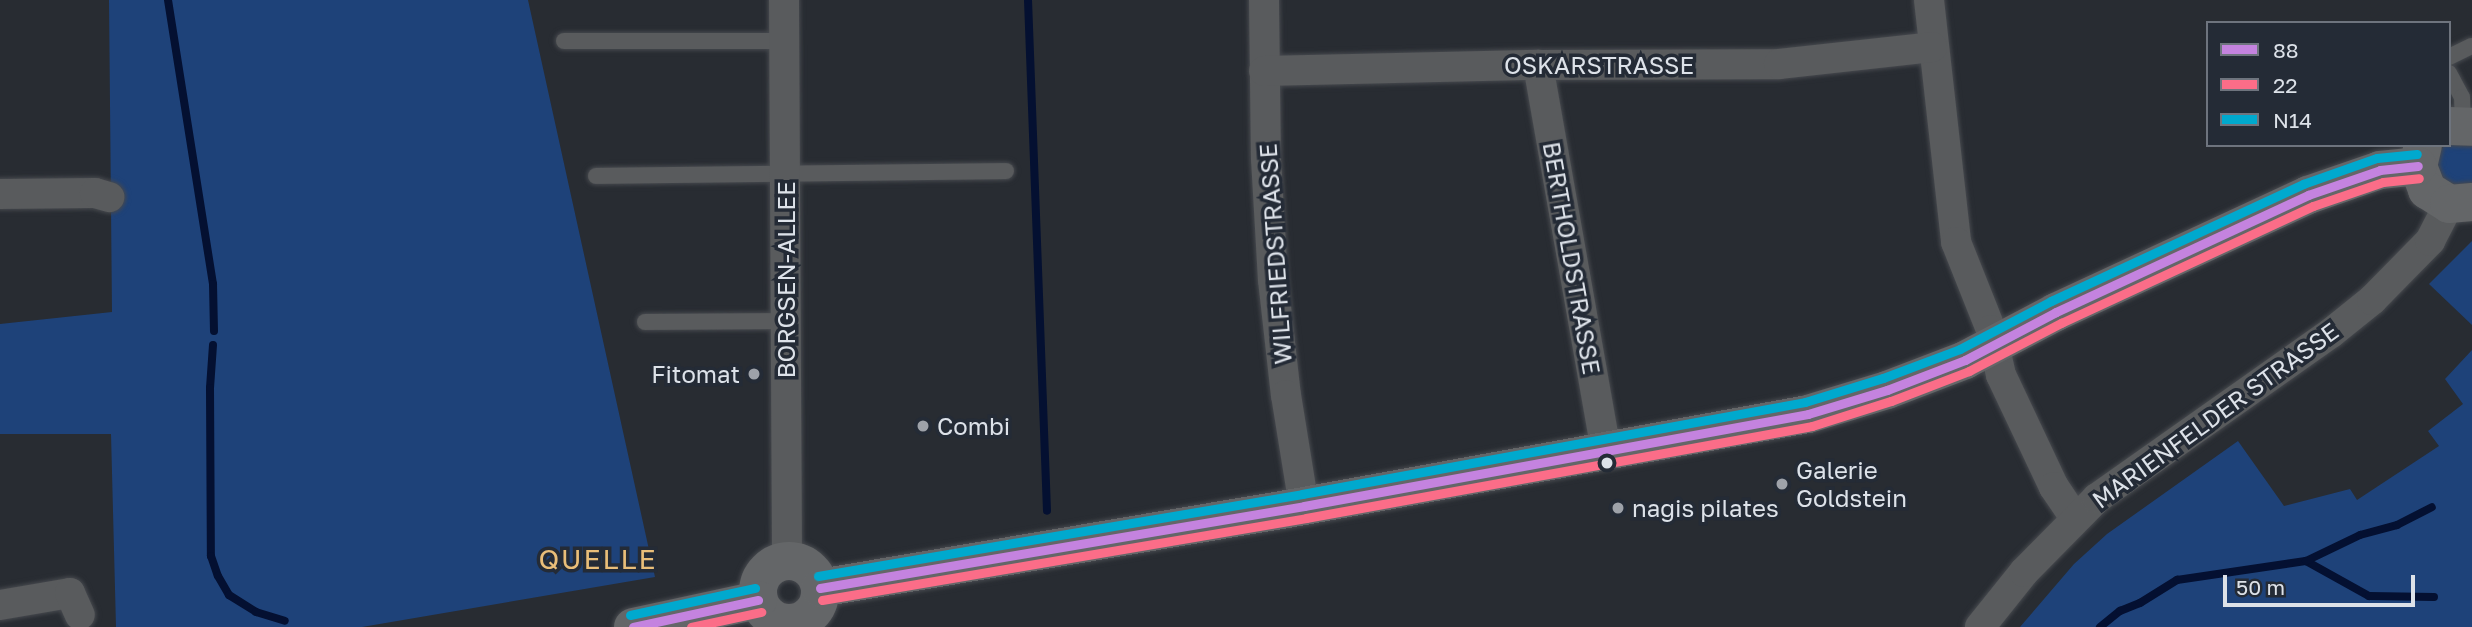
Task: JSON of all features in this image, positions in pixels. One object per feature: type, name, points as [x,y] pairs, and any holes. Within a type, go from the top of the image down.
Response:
[{"type":"street","name":"BORGSEN-ALLEE","points":[[784,0],[787,561]]},
{"type":"street","name":"WILFRIEDSTRASSE","points":[[1264,0],[1264,71],[1273,280],[1286,395],[1304,506]]},
{"type":"street","points":[[1928,0],[1955,242],[1995,345],[2001,375],[2054,487],[2074,518]]},
{"type":"street","name":"OSKARSTRASSE","points":[[1264,71],[1538,65],[1779,64],[1932,47]]},
{"type":"street","name":"BERTHOLDSTRASSE","points":[[1538,65],[1606,452]]},
{"type":"street","points":[[820,588],[1304,506],[1808,414],[1933,373],[1995,345],[2056,312],[2308,195],[2421,155],[2427,190],[2461,203]]},
{"type":"street","points":[[0,194],[95,193],[109,197]]},
{"type":"street","name":"MARIENFELDER STRASSE","points":[[1980,627],[2074,518],[2134,470],[2331,333],[2372,300],[2430,241],[2461,203]]},
{"type":"street","points":[[787,561],[805,565],[817,579],[820,588],[820,599],[808,616],[789,625],[773,619],[758,600],[759,582],[764,574],[770,567],[787,561]]},
{"type":"street","points":[[0,605],[70,593],[80,615]]},
{"type":"street","points":[[633,627],[758,600]]},
{"type":"lane","points":[[564,41],[784,41]]},
{"type":"lane","points":[[2451,56],[2472,46]]},
{"type":"lane","points":[[2451,77],[2462,97],[2461,126]]},
{"type":"lane","points":[[596,176],[1006,171]]},
{"type":"lane","points":[[645,322],[786,321]]},
{"type":"shaded area","points":[[109,0],[528,0],[655,577],[362,627],[116,627],[111,434],[0,434],[0,324],[112,312]]},
{"type":"shaded area","points":[[2466,143],[2472,146],[2472,183],[2457,189],[2439,180],[2437,154],[2443,147],[2451,147],[2451,144]]},
{"type":"shaded area","points":[[2472,241],[2472,325],[2429,284]]},
{"type":"shaded area","points":[[2472,350],[2472,627],[2020,627],[2074,564],[2107,534],[2238,441],[2284,506],[2350,489],[2357,500],[2439,446],[2428,431],[2463,404],[2445,379]]},
{"type":"waterway","points":[[168,0],[213,284],[214,331]]},
{"type":"waterway","points":[[1028,0],[1047,511]]},
{"type":"waterway","points":[[213,345],[210,388],[211,556],[229,595],[256,612],[285,621]]},
{"type":"waterway","points":[[2100,627],[2120,611],[2140,603],[2177,580],[2306,561],[2360,535],[2397,525],[2432,507]]},
{"type":"waterway","points":[[2306,561],[2369,596],[2434,597]]},
{"type":"transit line","name":"N14","points":[[818,576],[1302,494],[1805,402],[1883,378],[1960,349],[2051,301],[2303,184],[2377,158],[2417,154]]},
{"type":"transit line","name":"88","points":[[820,588],[1304,506],[1808,414],[1887,390],[1965,360],[2056,312],[2308,195],[2380,170],[2418,166]]},
{"type":"transit line","name":"22","points":[[822,600],[1306,518],[1812,426],[1891,401],[1969,371],[2061,323],[2313,206],[2383,182],[2419,178]]},
{"type":"transit line","name":"N14","points":[[630,615],[755,588]]},
{"type":"transit line","name":"88","points":[[633,627],[758,600]]},
{"type":"transit line","name":"22","points":[[691,627],[761,612]]},
{"type":"place","name":"Fitomat","points":[[754,374]]},
{"type":"place","name":"Combi","points":[[923,426]]},
{"type":"place","name":"Galerie Goldstein","points":[[1782,484]]},
{"type":"place","name":"nagis pilates","points":[[1618,508]]},
{"type":"district","name":"QUELLE","points":[[598,559]]}]
